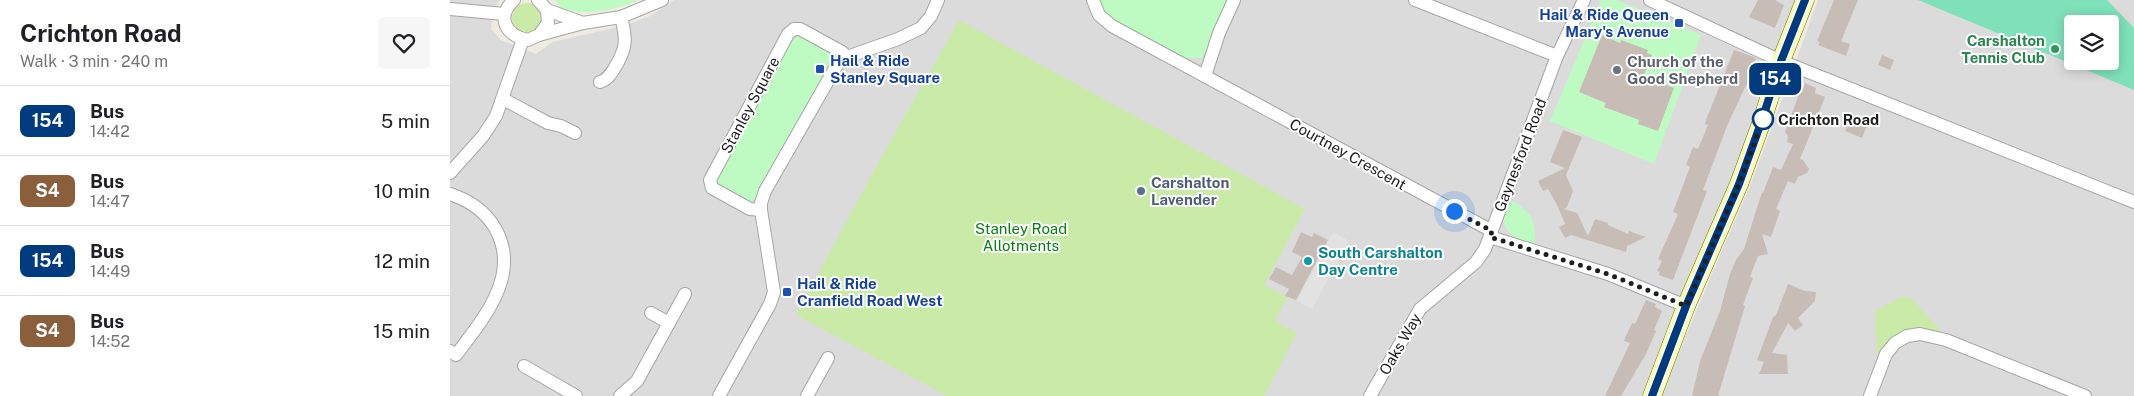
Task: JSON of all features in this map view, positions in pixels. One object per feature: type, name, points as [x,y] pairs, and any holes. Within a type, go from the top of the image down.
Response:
[{"type":"street","points":[[514,0],[504,14],[505,23],[511,32],[528,40],[539,35],[583,23],[621,17],[662,0]]},
{"type":"street","points":[[538,0],[547,10],[583,23]]},
{"type":"street","points":[[719,396],[770,304],[774,292],[761,210],[762,198],[769,183],[835,67],[847,57],[914,33],[928,21],[938,0]]},
{"type":"street","name":"Courtney Crescent","points":[[1092,0],[1099,15],[1106,22],[1491,234],[1608,274],[1686,306]]},
{"type":"street","points":[[1205,76],[1218,33],[1234,0]]},
{"type":"street","points":[[1415,0],[1557,56]]},
{"type":"street","name":"Gaynesford Road","points":[[1435,295],[1476,262],[1491,234],[1557,56],[1584,0]]},
{"type":"street","points":[[1650,0],[1781,61],[2134,202]]},
{"type":"street","points":[[1652,396],[1686,306],[1739,184],[1781,61],[1805,0]]},
{"type":"street","points":[[450,9],[504,14]]},
{"type":"street","points":[[539,35],[548,23],[547,10]]},
{"type":"street","points":[[600,82],[608,78],[624,52],[626,35],[621,17]]},
{"type":"street","name":"Stanley Square","points":[[761,210],[750,209],[712,188],[710,180],[788,34],[794,29],[800,29],[842,52],[847,57]]},
{"type":"street","points":[[450,173],[487,130],[503,99],[523,39]]},
{"type":"street","points":[[503,99],[548,123],[575,133]]},
{"type":"street","points":[[450,194],[476,207],[490,221],[502,245],[504,265],[501,284],[489,308],[456,355],[450,351]]},
{"type":"street","points":[[620,396],[637,381],[685,294]]},
{"type":"street","name":"Oaks Way","points":[[1370,396],[1413,319],[1435,295]]},
{"type":"street","points":[[651,313],[669,323]]},
{"type":"street","points":[[1870,396],[1886,354],[1895,343],[1907,336],[1920,334],[1946,340],[2085,396]]},
{"type":"street","points":[[807,396],[828,358]]},
{"type":"street","points":[[524,366],[560,392],[576,396]]},
{"type":"shaded area","points":[[450,0],[500,0],[494,10],[491,29],[501,40],[536,54],[552,42],[623,26],[650,16],[674,0],[1803,0],[1652,396],[450,396]]},
{"type":"shaded area","points":[[1818,0],[2134,0],[2134,396],[1660,396],[1754,176]]},
{"type":"shaded area","points":[[1333,232],[1349,241],[1312,309],[1297,301]]},
{"type":"green space","points":[[555,0],[639,0],[621,7],[602,11],[582,12],[563,9]]},
{"type":"green space","points":[[1099,0],[1228,0],[1201,58],[1187,58],[1178,55],[1108,16]]},
{"type":"green space","points":[[1601,0],[1616,0],[1701,35],[1654,164],[1550,121]]},
{"type":"green space","name":"Carshalton Tennis Club","points":[[1918,0],[2107,0],[2134,28],[2134,90],[2086,70],[2119,70],[2119,15],[2064,15],[2064,61]]},
{"type":"green space","points":[[527,3],[538,7],[542,18],[538,29],[527,33],[516,29],[512,18],[516,7]]},
{"type":"green space","name":"Stanley Road Allotments","points":[[959,20],[1305,209],[1264,285],[1287,297],[1275,321],[1297,333],[1264,396],[947,396],[796,315],[871,176]]},
{"type":"green space","points":[[797,34],[834,56],[751,203],[718,186],[715,179],[793,36]]},
{"type":"green space","points":[[1511,201],[1523,208],[1531,218],[1535,230],[1534,244],[1512,235],[1507,230],[1504,218]]},
{"type":"green space","points":[[1901,297],[1908,297],[1913,300],[1939,329],[1942,337],[1908,333],[1881,362],[1877,354],[1875,311]]},
{"type":"building","points":[[1758,0],[1775,0],[1784,5],[1775,28],[1749,17]]},
{"type":"building","points":[[1834,0],[1858,0],[1841,41],[1850,44],[1846,56],[1818,45],[1820,42],[1817,41]]},
{"type":"building","name":"Church of the Good Shepherd","points":[[1602,35],[1620,43],[1621,40],[1648,50],[1647,53],[1652,55],[1644,75],[1674,88],[1658,131],[1638,124],[1639,120],[1604,107],[1606,103],[1579,92]]},
{"type":"building","points":[[1734,50],[1754,57],[1756,59],[1753,65],[1755,66],[1727,126],[1703,190],[1707,191],[1673,280],[1659,275],[1660,272],[1657,271],[1662,261],[1658,259],[1678,214],[1673,212],[1690,167],[1686,165],[1693,147],[1698,149],[1708,125],[1705,124],[1706,120]]},
{"type":"building","points":[[1882,55],[1894,60],[1890,70],[1878,65]]},
{"type":"building","points":[[1805,83],[1816,88],[1815,93],[1825,97],[1800,159],[1803,160],[1809,169],[1807,173],[1798,177],[1795,184],[1788,181],[1776,209],[1780,211],[1771,237],[1762,234],[1768,254],[1758,256],[1750,277],[1753,278],[1743,305],[1745,306],[1718,396],[1692,396],[1700,361],[1720,311],[1730,274],[1736,260],[1744,249],[1762,192],[1773,167],[1781,170],[1793,144],[1787,142],[1788,136],[1785,132]]},
{"type":"building","points":[[1852,114],[1869,121],[1862,138],[1845,131]]},
{"type":"building","points":[[1563,130],[1582,137],[1566,175],[1573,191],[1567,207],[1564,209],[1577,213],[1588,236],[1595,219],[1608,223],[1608,225],[1628,234],[1629,231],[1646,237],[1627,246],[1626,252],[1571,235],[1565,238],[1559,227],[1565,224],[1558,207],[1548,189],[1543,191],[1538,181],[1565,168],[1550,162]]},
{"type":"building","name":"South Carshalton Day Centre","points":[[1301,232],[1312,237],[1314,233],[1328,240],[1296,300],[1285,296],[1289,289],[1269,279],[1276,267],[1292,275],[1302,257],[1292,252]]},
{"type":"building","points":[[1788,284],[1805,291],[1816,292],[1815,301],[1798,318],[1803,325],[1795,331],[1788,323],[1772,353],[1787,355],[1788,374],[1759,374],[1764,362],[1757,360]]},
{"type":"building","points":[[1646,300],[1656,304],[1655,307],[1662,311],[1654,330],[1656,331],[1646,354],[1621,396],[1605,396],[1630,343],[1624,341],[1625,338],[1632,323],[1635,324]]},
{"type":"bus line","name":"154","points":[[1652,396],[1686,306],[1739,184],[1781,61],[1805,0]]},
{"type":"place","name":"Hail & Ride Queen Mary's Avenue","points":[[1679,23]]},
{"type":"place","name":"Carshalton Tennis Club","points":[[2055,49]]},
{"type":"place","name":"Hail & Ride Stanley Square","points":[[820,69]]},
{"type":"place","name":"Church of the Good Shepherd","points":[[1617,70]]},
{"type":"place","name":"Crichton Road","points":[[1763,119]]},
{"type":"place","name":"Carshalton Lavender","points":[[1141,191]]},
{"type":"place","name":"South Carshalton Day Centre","points":[[1308,261]]},
{"type":"place","name":"Hail & Ride Cranfield Road West","points":[[787,292]]},
{"type":"route","points":[[1454,211],[1492,231],[1490,237],[1608,274],[1686,306],[1739,184],[1763,119]]}]
